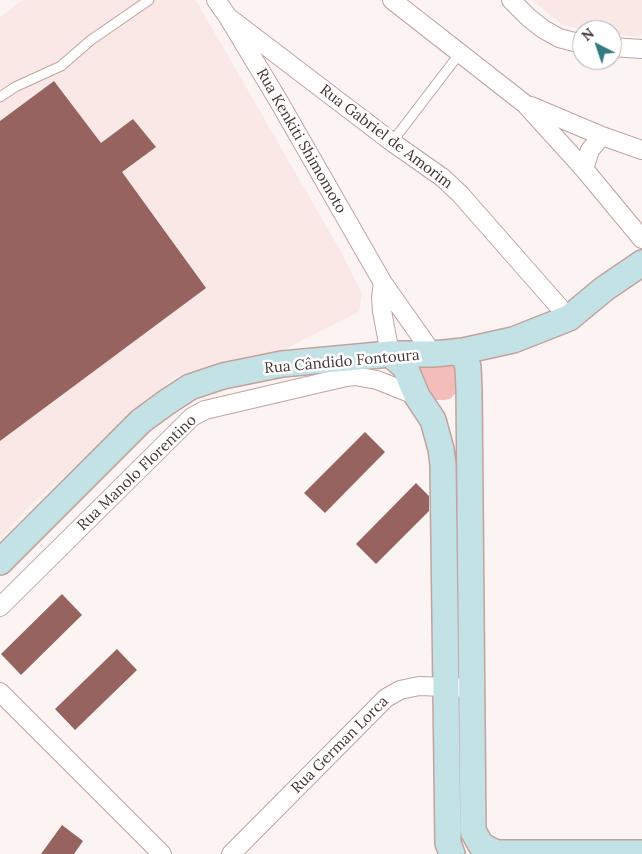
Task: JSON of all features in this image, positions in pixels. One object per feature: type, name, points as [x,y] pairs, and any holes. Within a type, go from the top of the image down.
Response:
[{"type":"street","name":"Rua Kenkiti Shimomoto","points":[[216,0],[228,17],[383,283],[432,354]]},
{"type":"street","points":[[392,0],[525,104],[584,169],[642,239]]},
{"type":"street","points":[[511,0],[528,18],[543,29],[560,38],[572,41]]},
{"type":"street","name":"Rua Gabriel de Amorim","points":[[228,17],[392,142],[443,178],[460,194],[569,318]]},
{"type":"street","points":[[622,48],[642,49]]},
{"type":"street","points":[[525,104],[602,136],[642,150]]},
{"type":"street","points":[[584,169],[590,150],[602,136]]},
{"type":"street","name":"Rua Cândido Fontoura","points":[[0,562],[141,421],[190,388],[223,376],[282,364],[390,354],[432,354],[463,351],[513,340],[569,318],[604,289],[642,263]]},
{"type":"street","points":[[383,283],[382,311],[390,354],[405,367],[438,434],[443,465],[448,843],[452,854]]},
{"type":"street","points":[[463,351],[468,367],[472,822],[476,838],[481,845],[498,853],[642,853]]},
{"type":"street","name":"Rua Manolo Florentino","points":[[0,607],[192,417],[205,410],[346,377],[365,377],[377,380],[422,402]]},
{"type":"street","points":[[422,402],[449,410],[468,397]]},
{"type":"street","name":"Rua German Lorca","points":[[231,854],[380,703],[393,693],[410,687],[420,686],[471,688]]},
{"type":"street","points":[[0,692],[162,854]]},
{"type":"lane","points":[[0,97],[16,87],[61,66],[91,40],[148,0]]},
{"type":"lane","points":[[392,142],[460,53]]},
{"type":"shaded area","points":[[23,0],[196,0],[341,252],[362,294],[359,312],[275,354],[175,377],[32,504],[0,539],[0,17]]},
{"type":"shaded area","points":[[532,0],[642,0],[642,34],[639,37],[622,35],[622,20],[572,20],[572,27],[561,24]]},
{"type":"shaded area","points":[[457,362],[458,391],[450,399],[434,400],[430,397],[416,368]]},
{"type":"building","points":[[54,81],[101,143],[133,119],[156,147],[122,172],[206,288],[0,441],[0,121]]},
{"type":"building","points":[[365,432],[385,452],[325,513],[304,493]]},
{"type":"building","points":[[416,483],[429,496],[429,511],[376,564],[356,544]]},
{"type":"building","points":[[62,594],[82,615],[21,675],[1,654]]},
{"type":"building","points":[[117,649],[137,670],[75,730],[55,709]]},
{"type":"building","points":[[62,825],[83,841],[74,854],[41,854]]}]
